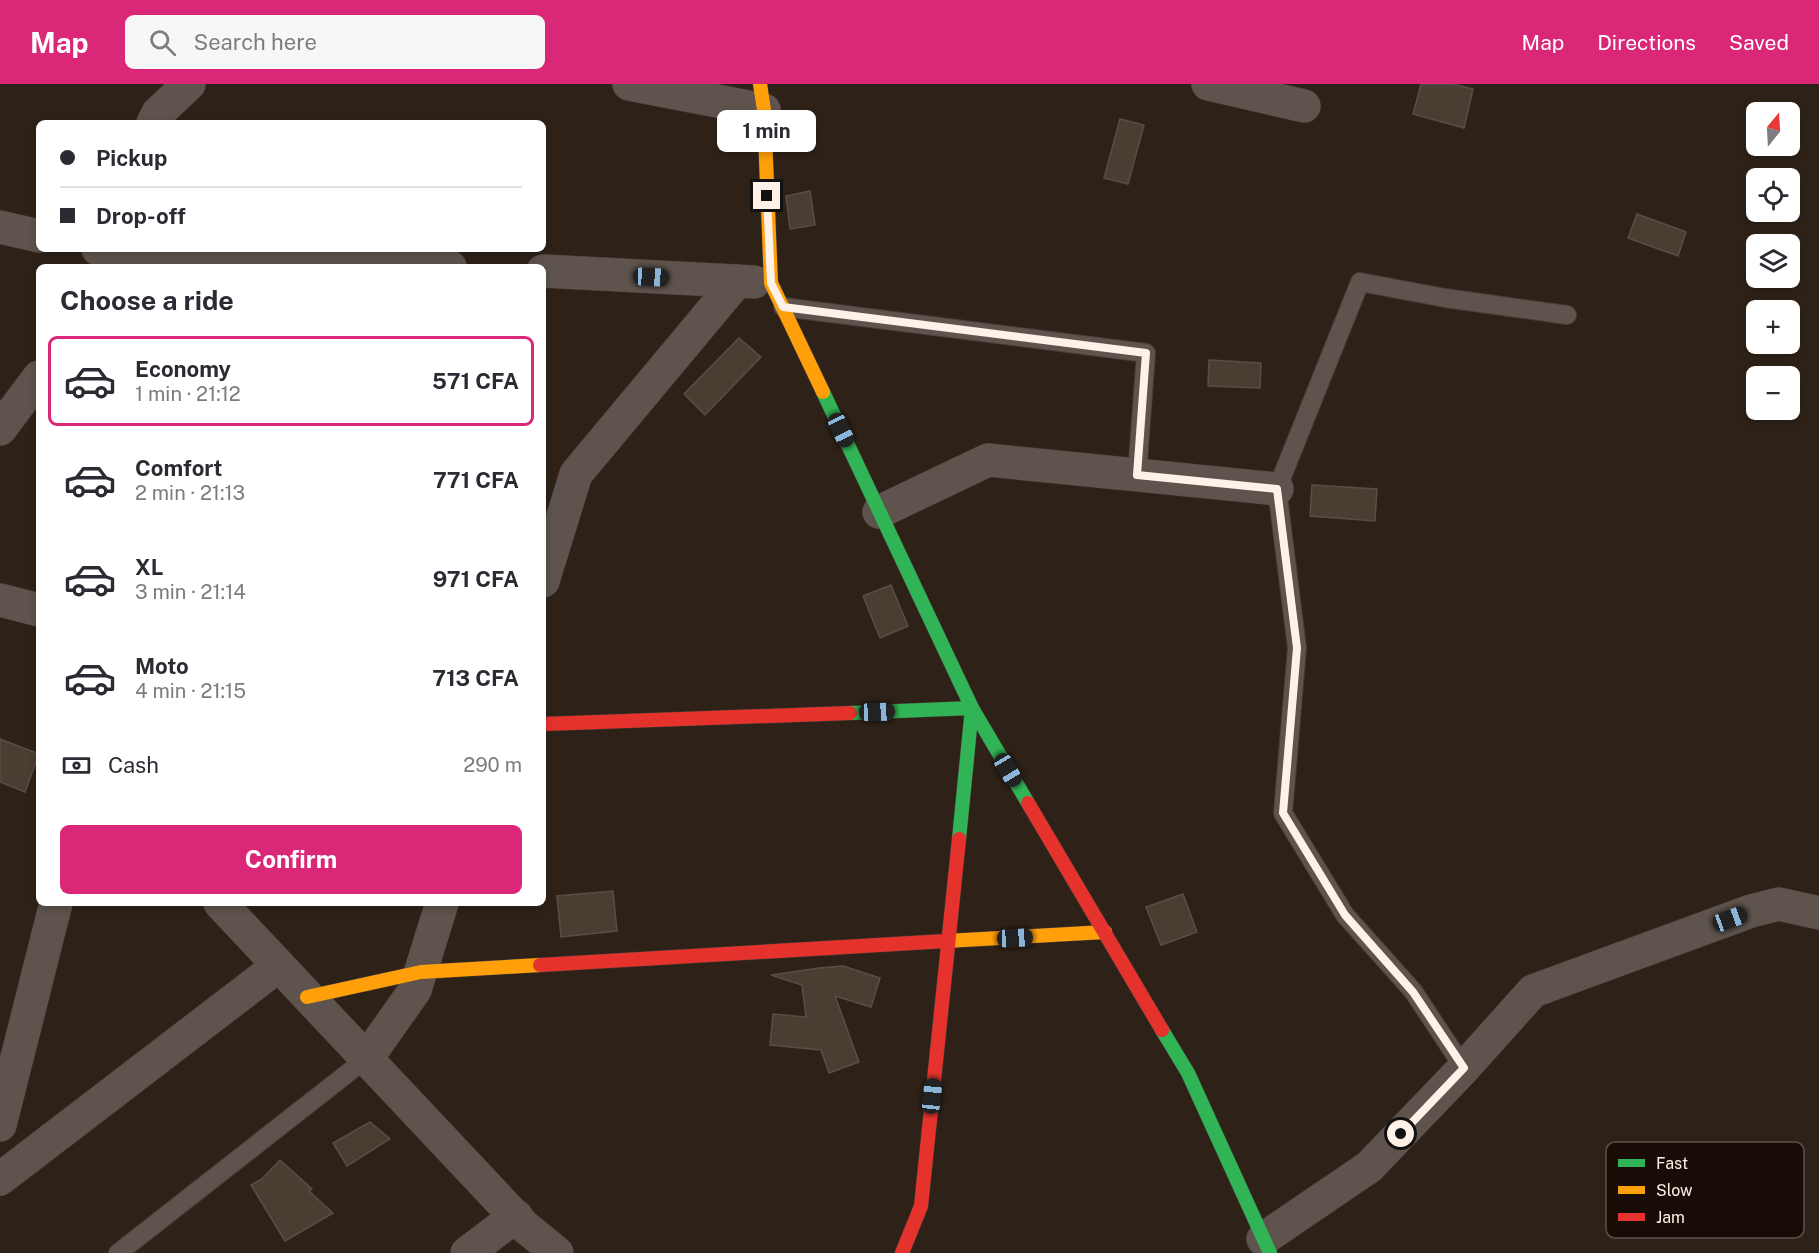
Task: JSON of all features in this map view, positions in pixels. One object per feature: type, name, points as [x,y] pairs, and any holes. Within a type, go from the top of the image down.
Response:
[{"type":"street","points":[[154,120],[158,112],[189,84]]},
{"type":"street","points":[[629,84],[762,97],[777,295],[972,708],[1188,1072],[1267,1246],[1369,1167],[1464,1068],[1533,991],[1779,904],[1819,913]]},
{"type":"street","points":[[1208,84],[1305,106]]},
{"type":"street","points":[[0,227],[36,235]]},
{"type":"street","points":[[100,254],[369,264]]},
{"type":"street","points":[[546,272],[737,281],[777,295]]},
{"type":"street","points":[[546,571],[576,474],[737,281]]},
{"type":"street","points":[[0,429],[36,381]]},
{"type":"street","points":[[879,512],[988,460],[1277,489]]},
{"type":"street","points":[[0,600],[36,609]]},
{"type":"street","points":[[546,724],[972,708]]},
{"type":"street","points":[[902,1253],[921,1206],[972,708]]},
{"type":"street","points":[[0,1125],[55,906]]},
{"type":"street","points":[[223,906],[524,1226],[557,1253]]},
{"type":"street","points":[[367,1059],[415,990],[441,906]]},
{"type":"street","points":[[308,997],[421,972],[1105,932]]},
{"type":"street","points":[[0,1179],[278,966]]},
{"type":"street","points":[[467,1253],[516,1216]]},
{"type":"lane","points":[[1464,1068],[1413,992],[1345,915],[1283,813],[1297,648],[1277,489],[1360,282],[1445,298],[1567,315]]},
{"type":"lane","points":[[777,295],[1146,353],[1137,475]]},
{"type":"lane","points":[[118,1253],[367,1059]]},
{"type":"building","points":[[1421,84],[1453,84],[1473,89],[1464,128],[1413,114]]},
{"type":"building","points":[[1120,119],[1144,125],[1128,184],[1104,178]]},
{"type":"building","points":[[810,191],[815,225],[790,229],[786,196]]},
{"type":"building","points":[[1637,214],[1686,232],[1678,256],[1628,238]]},
{"type":"building","points":[[739,338],[761,357],[705,415],[684,394]]},
{"type":"building","points":[[1209,360],[1261,363],[1260,388],[1208,386]]},
{"type":"building","points":[[1312,485],[1377,489],[1375,521],[1310,516]]},
{"type":"building","points":[[891,585],[908,626],[880,638],[863,596]]},
{"type":"building","points":[[0,739],[36,753],[36,762],[25,792],[0,782]]},
{"type":"building","points":[[613,891],[617,931],[561,937],[557,896]]},
{"type":"building","points":[[1183,894],[1197,932],[1161,945],[1146,907]]},
{"type":"building","points":[[843,966],[880,978],[871,1007],[835,996],[859,1062],[829,1073],[821,1050],[770,1045],[773,1014],[806,1017],[802,985],[771,975]]},
{"type":"building","points":[[370,1122],[390,1139],[347,1166],[333,1143]]},
{"type":"building","points":[[280,1160],[312,1189],[309,1191],[333,1213],[285,1241],[251,1185],[262,1179]]},
{"type":"traffic: fast","points":[[823,392],[972,708],[1028,803]]},
{"type":"traffic: fast","points":[[850,713],[972,708],[959,839]]},
{"type":"traffic: fast","points":[[1162,1030],[1188,1073],[1270,1253]]},
{"type":"traffic: slow","points":[[760,84],[764,110],[771,283],[823,392]]},
{"type":"traffic: slow","points":[[946,941],[1105,932]]},
{"type":"traffic: slow","points":[[307,997],[421,972],[540,965]]},
{"type":"traffic: jam","points":[[546,724],[850,713]]},
{"type":"traffic: jam","points":[[1028,803],[1162,1030]]},
{"type":"traffic: jam","points":[[902,1253],[921,1206],[959,839]]},
{"type":"traffic: jam","points":[[540,965],[946,941]]},
{"type":"route","points":[[767,196],[771,283],[783,307],[1146,353],[1137,475],[1277,489],[1297,648],[1283,813],[1345,915],[1413,992],[1464,1068],[1401,1134]]}]
